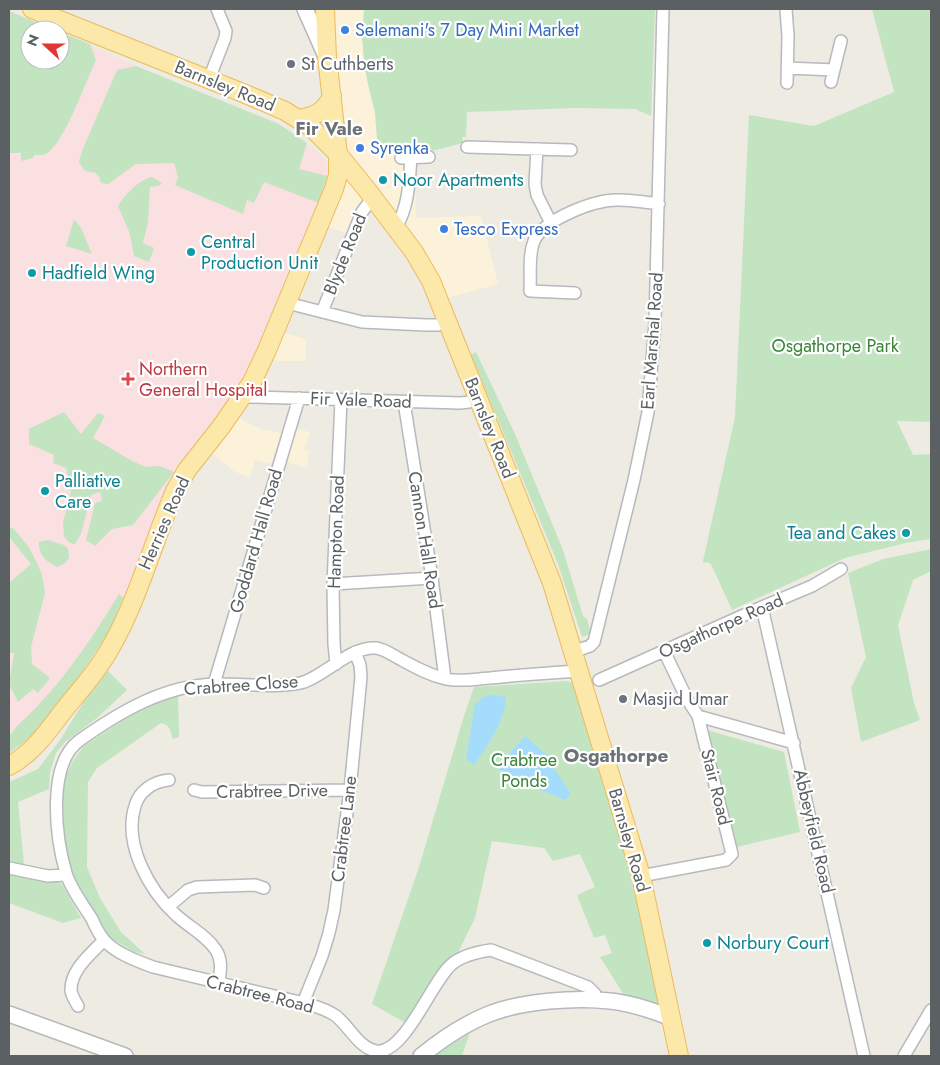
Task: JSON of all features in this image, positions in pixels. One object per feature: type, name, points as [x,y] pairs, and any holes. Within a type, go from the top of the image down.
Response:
[{"type":"main road","name":"Barnsley Road","points":[[32,9],[209,79],[285,111],[299,119],[316,131],[338,154],[414,252],[430,281],[552,583],[641,876],[679,1056]]},
{"type":"main road","name":"Herries Road","points":[[9,766],[40,742],[112,646],[174,490],[244,394],[267,350],[287,303],[336,183],[339,167],[323,11]]},
{"type":"main road","points":[[299,119],[320,113],[328,106],[332,96]]},
{"type":"street","points":[[209,79],[226,31],[217,9]]},
{"type":"street","points":[[306,9],[327,57]]},
{"type":"street","name":"Earl Marshal Road","points":[[572,652],[590,646],[594,642],[634,480],[648,412],[655,322],[663,9]]},
{"type":"street","points":[[786,9],[788,36],[787,83]]},
{"type":"street","points":[[787,68],[832,76],[840,41]]},
{"type":"street","points":[[467,147],[571,150]]},
{"type":"street","points":[[537,149],[535,184],[537,195],[551,223]]},
{"type":"street","points":[[396,228],[407,202],[406,158],[429,157]]},
{"type":"street","name":"Blyde Road","points":[[322,312],[362,212],[373,197]]},
{"type":"street","points":[[575,293],[530,291],[532,250],[535,240],[542,230],[551,223],[596,202],[617,200],[659,204]]},
{"type":"street","points":[[287,303],[347,319],[380,324],[438,324],[447,322]]},
{"type":"street","name":"Fir Vale Road","points":[[244,394],[250,397],[404,402],[464,403],[477,398]]},
{"type":"street","name":"Goddard Hall Road","points":[[214,684],[299,398]]},
{"type":"street","name":"Hampton Road","points":[[336,664],[333,584],[341,400]]},
{"type":"street","name":"Cannon Hall Road","points":[[404,402],[432,578],[445,679]]},
{"type":"street","name":"Osgathorpe Road","points":[[599,680],[812,586],[841,569]]},
{"type":"street","points":[[333,584],[432,578]]},
{"type":"street","name":"Abbeyfield Road","points":[[762,607],[864,1056]]},
{"type":"street","name":"Crabtree Close","points":[[64,762],[70,750],[79,741],[154,696],[180,688],[214,684],[290,684],[304,682],[355,652],[366,648],[383,650],[431,675],[453,680],[578,671]]},
{"type":"street","name":"Stair Road","points":[[641,876],[726,860],[732,854],[698,716],[687,699],[664,651]]},
{"type":"street","name":"Crabtree Lane","points":[[304,1003],[330,933],[334,910],[350,790],[361,677],[360,665],[355,652]]},
{"type":"street","points":[[698,716],[794,743]]},
{"type":"street","name":"Crabtree Road","points":[[64,762],[57,794],[59,836],[66,875],[104,940],[133,959],[153,967],[327,1010],[338,1017],[366,1047],[374,1051],[384,1051],[393,1046],[418,1016],[443,974],[453,963],[472,954],[491,950],[588,986],[595,994],[596,1001]]},
{"type":"street","points":[[169,780],[151,785],[135,803],[132,825],[135,849],[140,864],[168,907],[210,942],[217,952],[220,959],[219,984]]},
{"type":"street","name":"Crabtree Drive","points":[[194,790],[202,792],[350,790]]},
{"type":"street","points":[[9,868],[48,876],[66,875]]},
{"type":"street","points":[[168,907],[188,890],[197,887],[255,885],[264,888]]},
{"type":"street","points":[[78,1006],[71,992],[74,975],[78,968],[104,940]]},
{"type":"street","points":[[421,1056],[444,1038],[491,1013],[545,1002],[596,1001],[629,1004],[670,1017]]},
{"type":"street","points":[[904,1056],[927,1026],[931,1010]]},
{"type":"street","points":[[9,1014],[125,1056]]},
{"type":"shaded area","points":[[332,9],[370,9],[415,102],[416,218],[481,216],[498,284],[448,298],[412,241],[375,192],[363,201],[349,234],[325,226],[348,154],[334,58]]},
{"type":"shaded area","name":"Northern General Hospital","points":[[9,11],[31,20],[20,20],[20,70],[70,70],[70,36],[136,66],[279,124],[320,154],[327,167],[330,190],[251,374],[165,497],[109,632],[77,679],[42,725],[9,753]]},
{"type":"shaded area","points":[[281,332],[306,339],[306,361],[278,361],[270,357]]},
{"type":"shaded area","points":[[235,416],[264,431],[281,433],[271,464],[255,460],[250,477],[235,472],[208,450]]},
{"type":"shaded area","points":[[296,429],[310,432],[304,449],[309,451],[307,468],[286,462]]},
{"type":"green space","points":[[364,9],[655,9],[651,116],[635,109],[574,108],[467,112],[466,137],[462,137],[463,143],[432,151],[431,148],[378,153],[375,113],[364,60],[362,37]]},
{"type":"green space","name":"Osgathorpe Park","points":[[872,9],[931,9],[931,422],[897,421],[913,455],[931,454],[931,539],[910,542],[845,558],[732,610],[711,564],[708,562],[703,563],[703,561],[735,417],[749,115],[814,126],[894,92]]},
{"type":"green space","points":[[9,11],[31,20],[20,20],[20,70],[70,70],[70,36],[90,44],[96,60],[69,122],[49,152],[42,155],[34,155],[33,158],[21,161],[21,153],[9,153]]},
{"type":"green space","points":[[136,66],[279,124],[307,143],[299,169],[327,176],[319,203],[264,182],[254,203],[247,200],[243,214],[175,185],[178,178],[174,163],[136,164],[108,184],[101,183],[98,175],[85,171],[79,162],[82,151],[117,70]]},
{"type":"green space","points":[[152,177],[162,183],[159,186],[150,187],[148,222],[143,243],[154,248],[149,262],[134,256],[130,234],[118,206],[133,188],[142,181]]},
{"type":"green space","points":[[74,219],[81,228],[92,254],[66,246]]},
{"type":"green space","points":[[476,352],[515,434],[563,550],[583,616],[587,619],[591,634],[582,637],[558,564],[471,355]]},
{"type":"green space","points":[[64,412],[81,434],[98,413],[105,416],[93,438],[146,467],[160,466],[174,472],[133,525],[112,529],[95,546],[86,540],[95,503],[102,501],[100,492],[91,495],[81,534],[75,544],[70,543],[64,537],[63,522],[71,492],[66,468],[53,463],[54,455],[29,444],[29,429]]},
{"type":"green space","points":[[9,528],[13,528],[28,546],[42,575],[45,593],[31,647],[32,664],[50,678],[38,693],[33,689],[18,702],[9,684],[14,653],[9,653],[9,583],[31,564],[9,537]]},
{"type":"green space","points":[[47,540],[64,545],[68,549],[69,558],[64,564],[57,567],[41,554],[39,542]]},
{"type":"green space","points":[[931,549],[931,571],[913,580],[898,625],[914,703],[920,720],[861,742],[851,688],[866,657],[848,573],[883,559]]},
{"type":"green space","points":[[119,594],[123,598],[109,632],[77,679],[42,725],[9,753],[9,735],[47,696],[73,664]]},
{"type":"green space","points":[[105,668],[127,690],[97,718],[65,742],[56,753],[50,773],[49,789],[18,802],[24,865],[62,884],[81,918],[63,923],[9,903],[9,782],[38,769],[60,740]]},
{"type":"green space","name":"Crabtree Ponds","points":[[567,681],[575,684],[618,829],[662,999],[660,1005],[653,1006],[624,995],[600,957],[612,953],[605,935],[594,938],[577,895],[595,887],[580,854],[553,861],[544,848],[492,841],[475,918],[453,963],[406,1023],[372,1004],[419,867],[474,687]]},
{"type":"green space","points":[[178,693],[179,737],[173,739],[168,727],[161,723],[97,768],[88,782],[87,867],[100,898],[121,932],[145,954],[135,952],[110,938],[96,920],[70,874],[65,849],[63,796],[66,776],[72,762],[84,746],[153,700]]},
{"type":"green space","points":[[707,730],[784,752],[800,832],[737,847]]},
{"type":"green space","points":[[471,1029],[462,1056],[431,1056]]},
{"type":"water","points":[[485,696],[506,697],[503,715],[495,733],[474,765],[466,759],[475,704]]},
{"type":"water","points":[[525,736],[548,756],[571,794],[565,800],[533,787],[510,783],[504,772],[497,768]]},
{"type":"place","name":"Selemani's 7 Day Mini Market","points":[[345,30]]},
{"type":"place","name":"St Cuthberts","points":[[291,64]]},
{"type":"place","name":"Syrenka","points":[[360,148]]},
{"type":"place","name":"Noor Apartments","points":[[383,180]]},
{"type":"place","name":"Tesco Express","points":[[444,229]]},
{"type":"place","name":"Central Production Unit","points":[[191,252]]},
{"type":"place","name":"Hadfield Wing","points":[[32,273]]},
{"type":"place","name":"Northern General Hospital","points":[[128,379]]},
{"type":"place","name":"Palliative Care","points":[[45,491]]},
{"type":"place","name":"Tea and Cakes","points":[[906,533]]},
{"type":"place","name":"Masjid Umar","points":[[623,699]]},
{"type":"place","name":"Norbury Court","points":[[707,943]]},
{"type":"district","name":"Fir Vale","points":[[329,128]]},
{"type":"district","name":"Osgathorpe","points":[[616,755]]}]
